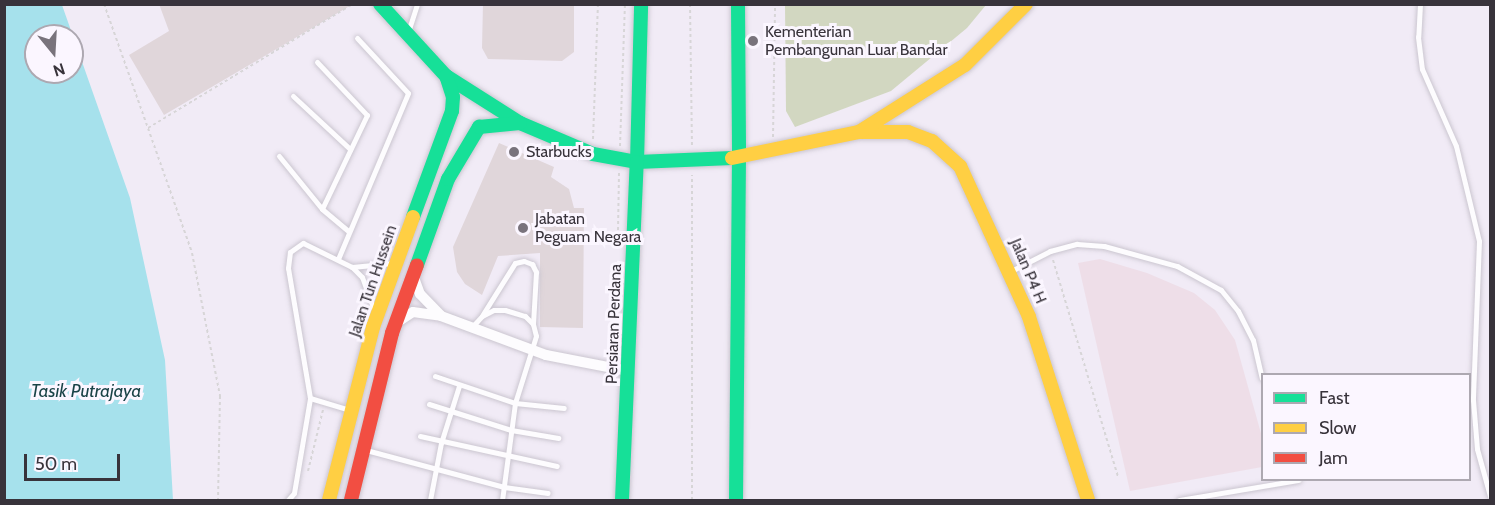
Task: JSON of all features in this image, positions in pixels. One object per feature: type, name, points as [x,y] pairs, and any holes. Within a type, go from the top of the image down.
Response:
[{"type":"main road","points":[[380,4],[406,36],[446,76],[520,123],[593,154],[637,162],[740,158],[859,132],[965,64],[1026,4]]},
{"type":"main road","name":"Persiaran Perdana","points":[[622,501],[637,162],[641,4]]},
{"type":"main road","points":[[736,501],[740,158],[738,4]]},
{"type":"main road","name":"Jalan Tun Hussein","points":[[328,501],[377,316],[394,263],[452,111],[453,98],[446,76]]},
{"type":"main road","points":[[351,501],[396,323],[448,179],[479,127],[520,123]]},
{"type":"main road","name":"Jalan P4 H","points":[[859,132],[908,132],[944,150],[960,166],[976,194],[1011,271],[1060,404],[1088,501]]},
{"type":"street","points":[[413,275],[420,294],[441,316]]},
{"type":"street","points":[[396,323],[413,312],[441,316],[534,350],[628,371]]},
{"type":"lane","points":[[406,36],[417,4]]},
{"type":"lane","points":[[1420,4],[1418,37],[1422,69],[1456,146],[1479,241],[1473,426],[1477,449],[1491,496]]},
{"type":"lane","points":[[338,259],[408,93],[357,38]]},
{"type":"lane","points":[[317,62],[367,115],[322,209]]},
{"type":"lane","points":[[293,96],[350,149]]},
{"type":"lane","points":[[279,156],[322,209],[349,232]]},
{"type":"lane","points":[[288,501],[294,493],[310,398],[288,261],[295,245],[303,243],[352,267],[362,277],[377,316]]},
{"type":"lane","points":[[1011,271],[1050,251],[1077,244],[1104,246],[1150,258],[1198,276],[1221,290],[1238,311],[1253,340],[1262,373]]},
{"type":"lane","points":[[471,328],[482,316],[514,263],[524,261],[532,264],[536,272],[534,350],[515,403],[506,457],[502,501]]},
{"type":"lane","points":[[352,267],[394,263]]},
{"type":"lane","points":[[482,316],[494,310],[505,310],[525,316],[533,324]]},
{"type":"lane","points":[[435,376],[459,386],[515,403],[564,408]]},
{"type":"lane","points":[[430,501],[434,470],[459,386]]},
{"type":"lane","points":[[310,398],[351,411]]},
{"type":"lane","points":[[429,404],[511,430],[558,438]]},
{"type":"lane","points":[[420,436],[441,443],[557,466]]},
{"type":"lane","points":[[364,449],[434,470],[504,487],[548,493]]},
{"type":"lane","points":[[1179,501],[1288,481]]},
{"type":"path","points":[[104,4],[122,64],[148,128],[192,253],[210,331],[220,396],[218,501]]},
{"type":"path","points":[[148,128],[353,4]]},
{"type":"path","points":[[593,154],[598,4]]},
{"type":"path","points":[[690,4],[692,501]]},
{"type":"path","points":[[773,152],[775,4]]},
{"type":"path","points":[[1050,251],[1062,282],[1118,476]]},
{"type":"path","points":[[306,478],[325,403]]},
{"type":"shaded area","points":[[1100,259],[1147,273],[1194,293],[1215,310],[1235,340],[1261,433],[1261,467],[1130,491],[1078,263]]},
{"type":"green space","points":[[785,4],[986,5],[967,28],[891,91],[795,127],[786,111]]},
{"type":"water","name":"Tasik Putrajaya","points":[[4,5],[62,5],[69,24],[24,24],[24,84],[84,84],[84,67],[130,198],[165,360],[173,500],[5,500]]},
{"type":"building","points":[[159,4],[353,4],[164,115],[129,55],[169,31]]},
{"type":"building","points":[[483,4],[574,4],[574,52],[562,61],[488,59],[482,48]]},
{"type":"building","name":"Jabatan Peguam Negara","points":[[499,143],[554,167],[551,177],[569,189],[574,208],[584,208],[583,328],[540,327],[540,253],[498,256],[482,295],[465,284],[457,272],[453,247]]},
{"type":"traffic: fast","points":[[380,4],[446,76],[520,123],[593,154],[637,162],[732,158]]},
{"type":"traffic: fast","points":[[637,162],[641,4]]},
{"type":"traffic: fast","points":[[738,4],[739,158]]},
{"type":"traffic: fast","points":[[413,217],[452,111],[453,97],[446,76]]},
{"type":"traffic: fast","points":[[417,265],[448,179],[479,127],[520,123]]},
{"type":"traffic: fast","points":[[736,500],[739,158]]},
{"type":"traffic: fast","points":[[622,500],[637,162]]},
{"type":"traffic: slow","points":[[732,158],[859,132],[965,65],[1026,4]]},
{"type":"traffic: slow","points":[[859,132],[908,132],[932,141],[960,166],[1029,317],[1088,500]]},
{"type":"traffic: slow","points":[[329,500],[373,327],[413,217]]},
{"type":"traffic: jam","points":[[351,500],[392,333],[417,265]]},
{"type":"place","name":"Kementerian Pembangunan Luar Bandar","points":[[753,41]]},
{"type":"place","name":"Starbucks","points":[[514,152]]},
{"type":"place","name":"Jabatan Peguam Negara","points":[[523,228]]}]
